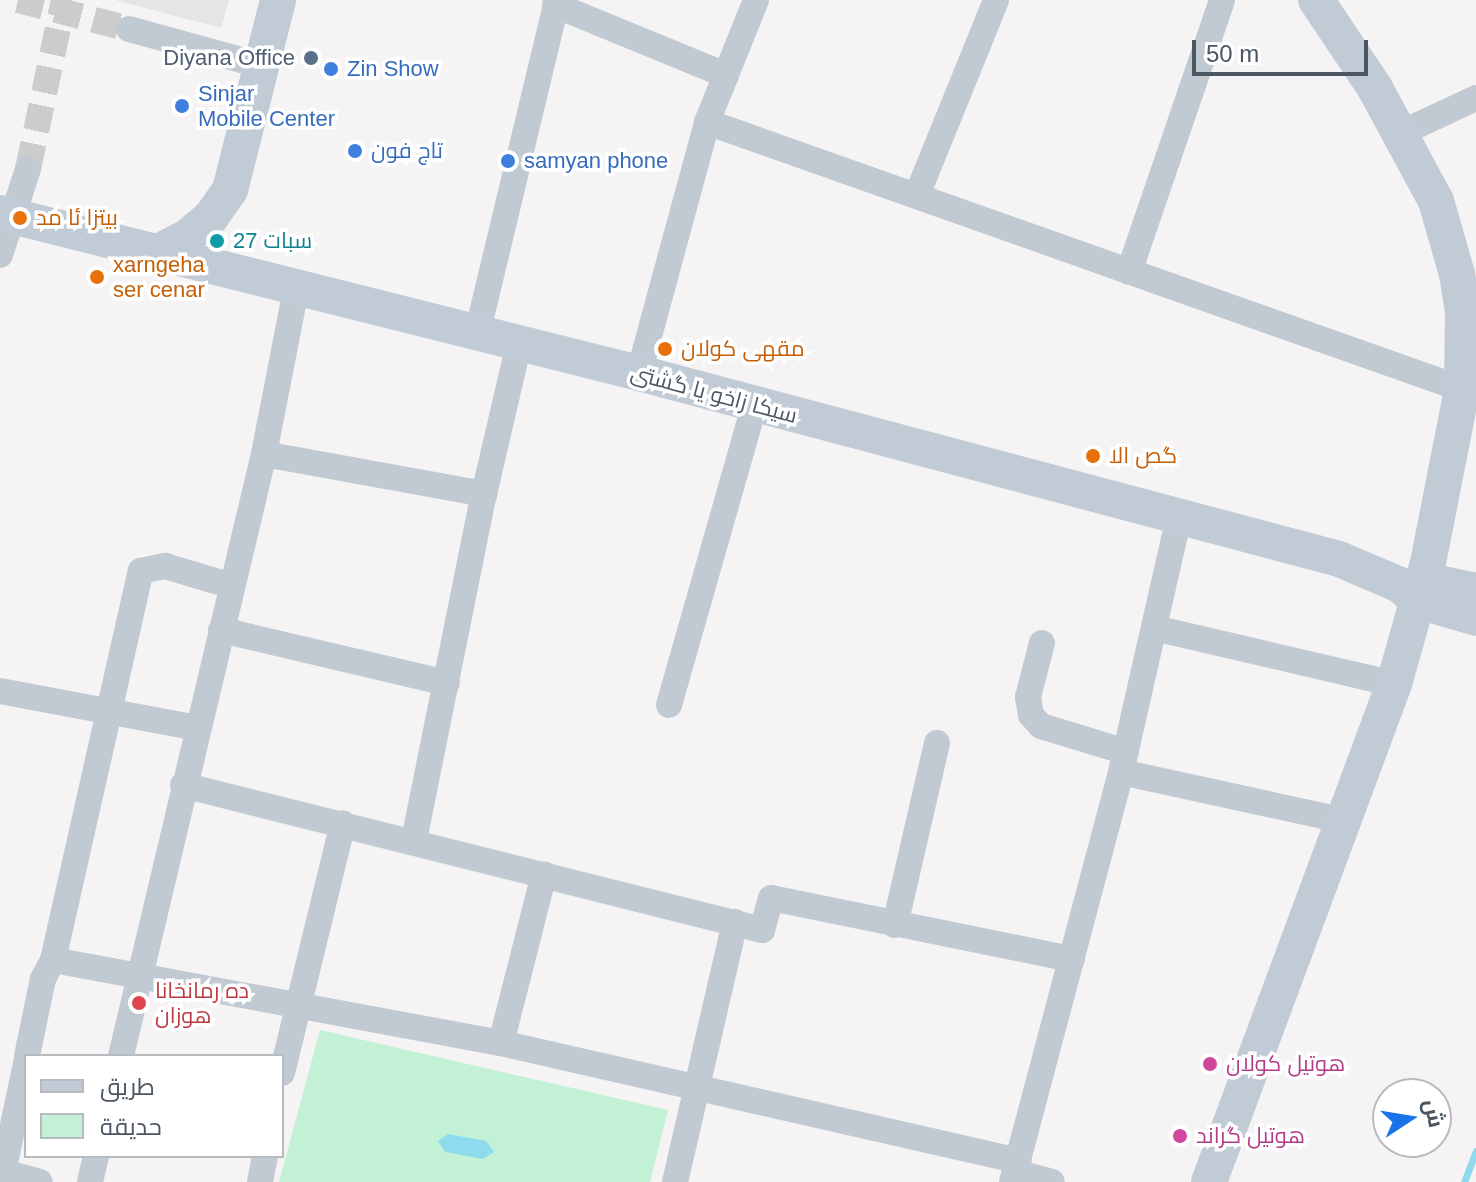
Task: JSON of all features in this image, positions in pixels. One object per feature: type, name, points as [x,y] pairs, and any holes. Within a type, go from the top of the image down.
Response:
[{"type":"main road","points":[[156,253],[186,238],[211,217],[230,190],[278,0]]},
{"type":"main road","points":[[1209,1182],[1394,684],[1421,591],[1462,389],[1463,312],[1457,274],[1436,201],[1401,133],[1316,0]]},
{"type":"main road","name":"سیکا زاخو یا گشتى","points":[[5,214],[296,290],[639,373],[1339,559],[1421,591],[1476,591]]},
{"type":"main road","points":[[1421,591],[1476,618]]},
{"type":"street","points":[[639,373],[707,122],[756,0]]},
{"type":"street","points":[[917,195],[996,0]]},
{"type":"street","points":[[1129,272],[1222,0]]},
{"type":"street","points":[[477,334],[556,2],[726,75]]},
{"type":"street","points":[[129,29],[260,65]]},
{"type":"street","points":[[1401,133],[1476,98]]},
{"type":"street","points":[[707,122],[1462,389]]},
{"type":"street","points":[[0,255],[5,214],[28,169]]},
{"type":"street","points":[[122,1054],[264,454],[296,290]]},
{"type":"street","points":[[414,840],[484,494],[519,343]]},
{"type":"street","points":[[669,705],[754,406]]},
{"type":"street","points":[[264,454],[484,494]]},
{"type":"street","points":[[1015,1172],[1124,762],[1179,517]]},
{"type":"street","points":[[27,1054],[43,979],[53,960],[141,571],[165,566],[232,586]]},
{"type":"street","points":[[1154,628],[1394,684]]},
{"type":"street","points":[[221,630],[447,683]]},
{"type":"street","points":[[1042,643],[1028,697],[1031,715],[1041,726],[1124,762],[1342,820]]},
{"type":"street","points":[[0,691],[198,728]]},
{"type":"street","points":[[895,925],[937,743]]},
{"type":"street","points":[[183,785],[414,840],[762,930],[771,898],[1072,959]]},
{"type":"street","points":[[284,1063],[296,1003],[343,823]]},
{"type":"street","points":[[501,1043],[544,874]]},
{"type":"street","points":[[675,1182],[735,922]]},
{"type":"street","points":[[53,960],[142,973],[501,1043],[697,1086],[1052,1182]]},
{"type":"street","points":[[24,1072],[1,1175],[40,1182]]},
{"type":"street","points":[[90,1182],[96,1158]]},
{"type":"street","points":[[260,1182],[265,1158]]},
{"type":"shaded area","points":[[115,0],[229,0],[221,28]]},
{"type":"green space","points":[[320,1030],[668,1110],[650,1182],[279,1182]]},
{"type":"water","points":[[448,1134],[486,1141],[494,1152],[483,1159],[445,1152],[438,1141]]},
{"type":"waterway","points":[[1464,1182],[1476,1151]]},
{"type":"tunnel","points":[[18,0],[129,29]]},
{"type":"tunnel","points":[[28,169],[64,0]]},
{"type":"place","name":"Diyana Office","points":[[311,58]]},
{"type":"place","name":"Zin Show","points":[[331,69]]},
{"type":"place","name":"Sinjar Mobile Center","points":[[182,106]]},
{"type":"place","name":"تاج فون","points":[[355,151]]},
{"type":"place","name":"samyan phone","points":[[508,161]]},
{"type":"place","name":"بيتزا ئا مد","points":[[20,218]]},
{"type":"place","name":"27 سبات","points":[[217,241]]},
{"type":"place","name":"xarngeha ser cenar","points":[[97,277]]},
{"type":"place","name":"مقهى كولان","points":[[665,349]]},
{"type":"place","name":"گص الا","points":[[1093,456]]},
{"type":"place","name":"ده رمانخانا هوزان","points":[[139,1003]]},
{"type":"place","name":"هوتيل كولان","points":[[1210,1064]]},
{"type":"place","name":"هوتیل گراند","points":[[1180,1136]]}]
